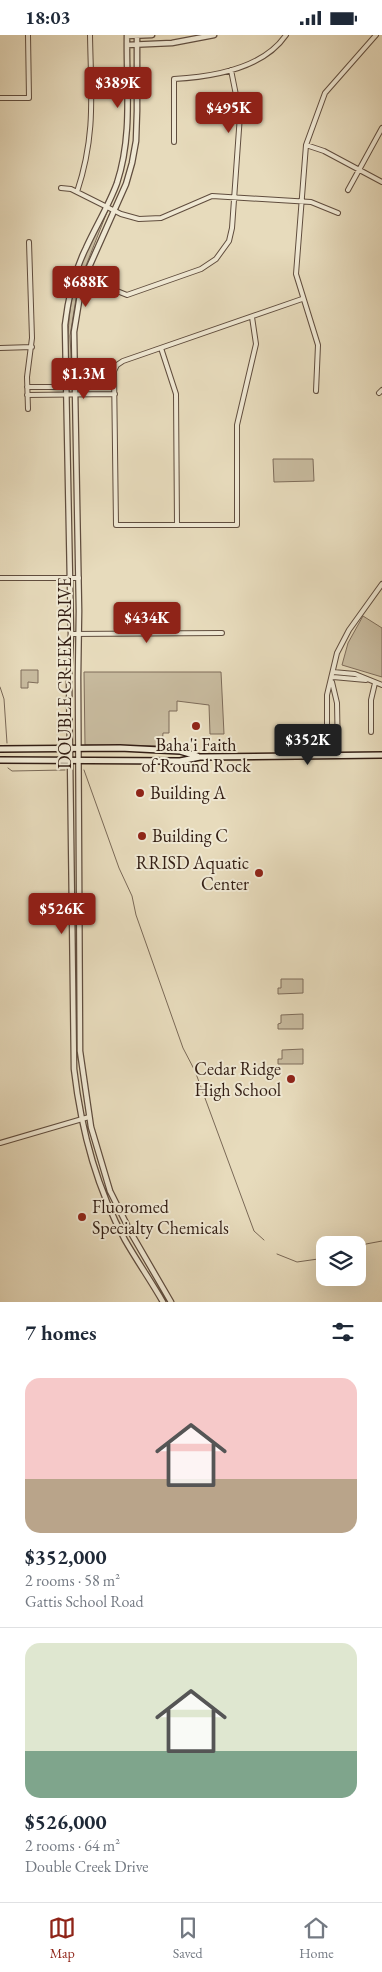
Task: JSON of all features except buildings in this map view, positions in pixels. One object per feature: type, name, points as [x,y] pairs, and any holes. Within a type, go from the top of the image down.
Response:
[{"type":"main road","points":[[0,749],[78,748],[180,751],[200,757]]},
{"type":"main road","points":[[0,760],[180,761],[200,757],[382,755]]},
{"type":"street","points":[[0,98],[29,98],[28,35]]},
{"type":"street","points":[[77,192],[86,164],[91,136],[90,35]]},
{"type":"street","points":[[127,35],[152,35]]},
{"type":"street","name":"DOUBLE CREEK DRIVE","points":[[127,35],[127,134],[122,163],[106,206],[82,256],[71,291],[65,325],[71,634],[69,677],[74,1069],[81,1119],[91,1158],[110,1210],[163,1302]]},
{"type":"street","name":"DOUBLE CREEK DRIVE","points":[[137,35],[136,141],[126,184],[90,262],[76,306],[74,332],[80,634],[78,748],[80,1047],[89,1117],[110,1191],[131,1233],[171,1302]]},
{"type":"street","points":[[127,45],[172,43],[214,35]]},
{"type":"street","points":[[174,142],[174,79],[231,70],[266,56],[278,46],[286,35]]},
{"type":"street","points":[[316,391],[318,345],[302,299],[296,274],[306,145],[325,93],[376,35]]},
{"type":"street","points":[[117,291],[127,295],[201,269],[216,259],[230,236],[240,115],[231,70]]},
{"type":"street","points":[[348,190],[380,135],[382,128]]},
{"type":"street","points":[[306,145],[324,151],[382,182]]},
{"type":"street","points":[[61,188],[77,192],[115,211],[139,219],[161,218],[206,197],[301,201],[318,204],[338,213]]},
{"type":"street","points":[[28,409],[27,387],[32,347],[29,242]]},
{"type":"street","points":[[252,317],[256,344],[237,425],[237,525],[116,525],[114,371],[120,363],[302,299]]},
{"type":"street","points":[[0,348],[32,347]]},
{"type":"street","points":[[161,348],[176,394],[177,525]]},
{"type":"street","points":[[27,387],[114,387]]},
{"type":"street","points":[[43,387],[43,394]]},
{"type":"street","points":[[28,395],[66,393],[115,394]]},
{"type":"street","points":[[0,578],[79,578]]},
{"type":"street","points":[[327,756],[327,699],[337,653],[344,639],[382,584]]},
{"type":"street","points":[[376,591],[382,595]]},
{"type":"street","points":[[71,634],[222,633]]},
{"type":"street","points":[[333,677],[356,674],[382,685]]},
{"type":"street","points":[[333,677],[337,703],[338,756]]},
{"type":"street","points":[[370,732],[371,700],[375,683]]},
{"type":"street","points":[[0,1143],[89,1117]]},
{"type":"shaded area","points":[[107,212],[78,286],[70,336],[72,376],[68,382],[68,343],[73,292],[84,257]]},
{"type":"shaded area","points":[[273,459],[313,459],[314,481],[274,482]]},
{"type":"shaded area","points":[[363,616],[382,628],[382,677],[342,665],[348,643]]},
{"type":"shaded area","points":[[21,670],[38,670],[38,683],[28,682],[28,688],[21,688]]},
{"type":"shaded area","points":[[84,672],[221,672],[224,734],[210,734],[209,705],[177,701],[177,711],[169,711],[169,733],[163,733],[162,746],[85,745]]},
{"type":"shaded area","points":[[281,979],[303,979],[303,993],[278,994],[278,988],[281,988]]},
{"type":"shaded area","points":[[303,1014],[303,1029],[278,1029],[278,1024],[281,1023],[281,1015]]},
{"type":"shaded area","points":[[303,1049],[303,1064],[278,1064],[278,1059],[282,1059],[282,1050]]},
{"type":"waterway","points":[[0,687],[4,699],[7,743]]},
{"type":"waterway","points":[[8,768],[12,771],[65,770]]},
{"type":"waterway","points":[[84,770],[119,868],[132,896],[136,915],[183,1048],[195,1071],[254,1231],[264,1240]]},
{"type":"waterway","points":[[366,1244],[382,1241]]},
{"type":"waterway","points":[[277,1254],[297,1262],[316,1259]]},
{"type":"place","name":"Baha'i Faith of Round Rock","points":[[196,726]]},
{"type":"place","name":"Building A","points":[[140,793]]},
{"type":"place","name":"Building C","points":[[142,836]]},
{"type":"place","name":"RRISD Aquatic Center","points":[[259,873]]},
{"type":"place","name":"Cedar Ridge High School","points":[[291,1079]]},
{"type":"place","name":"Fluoromed Specialty Chemicals","points":[[82,1217]]}]
